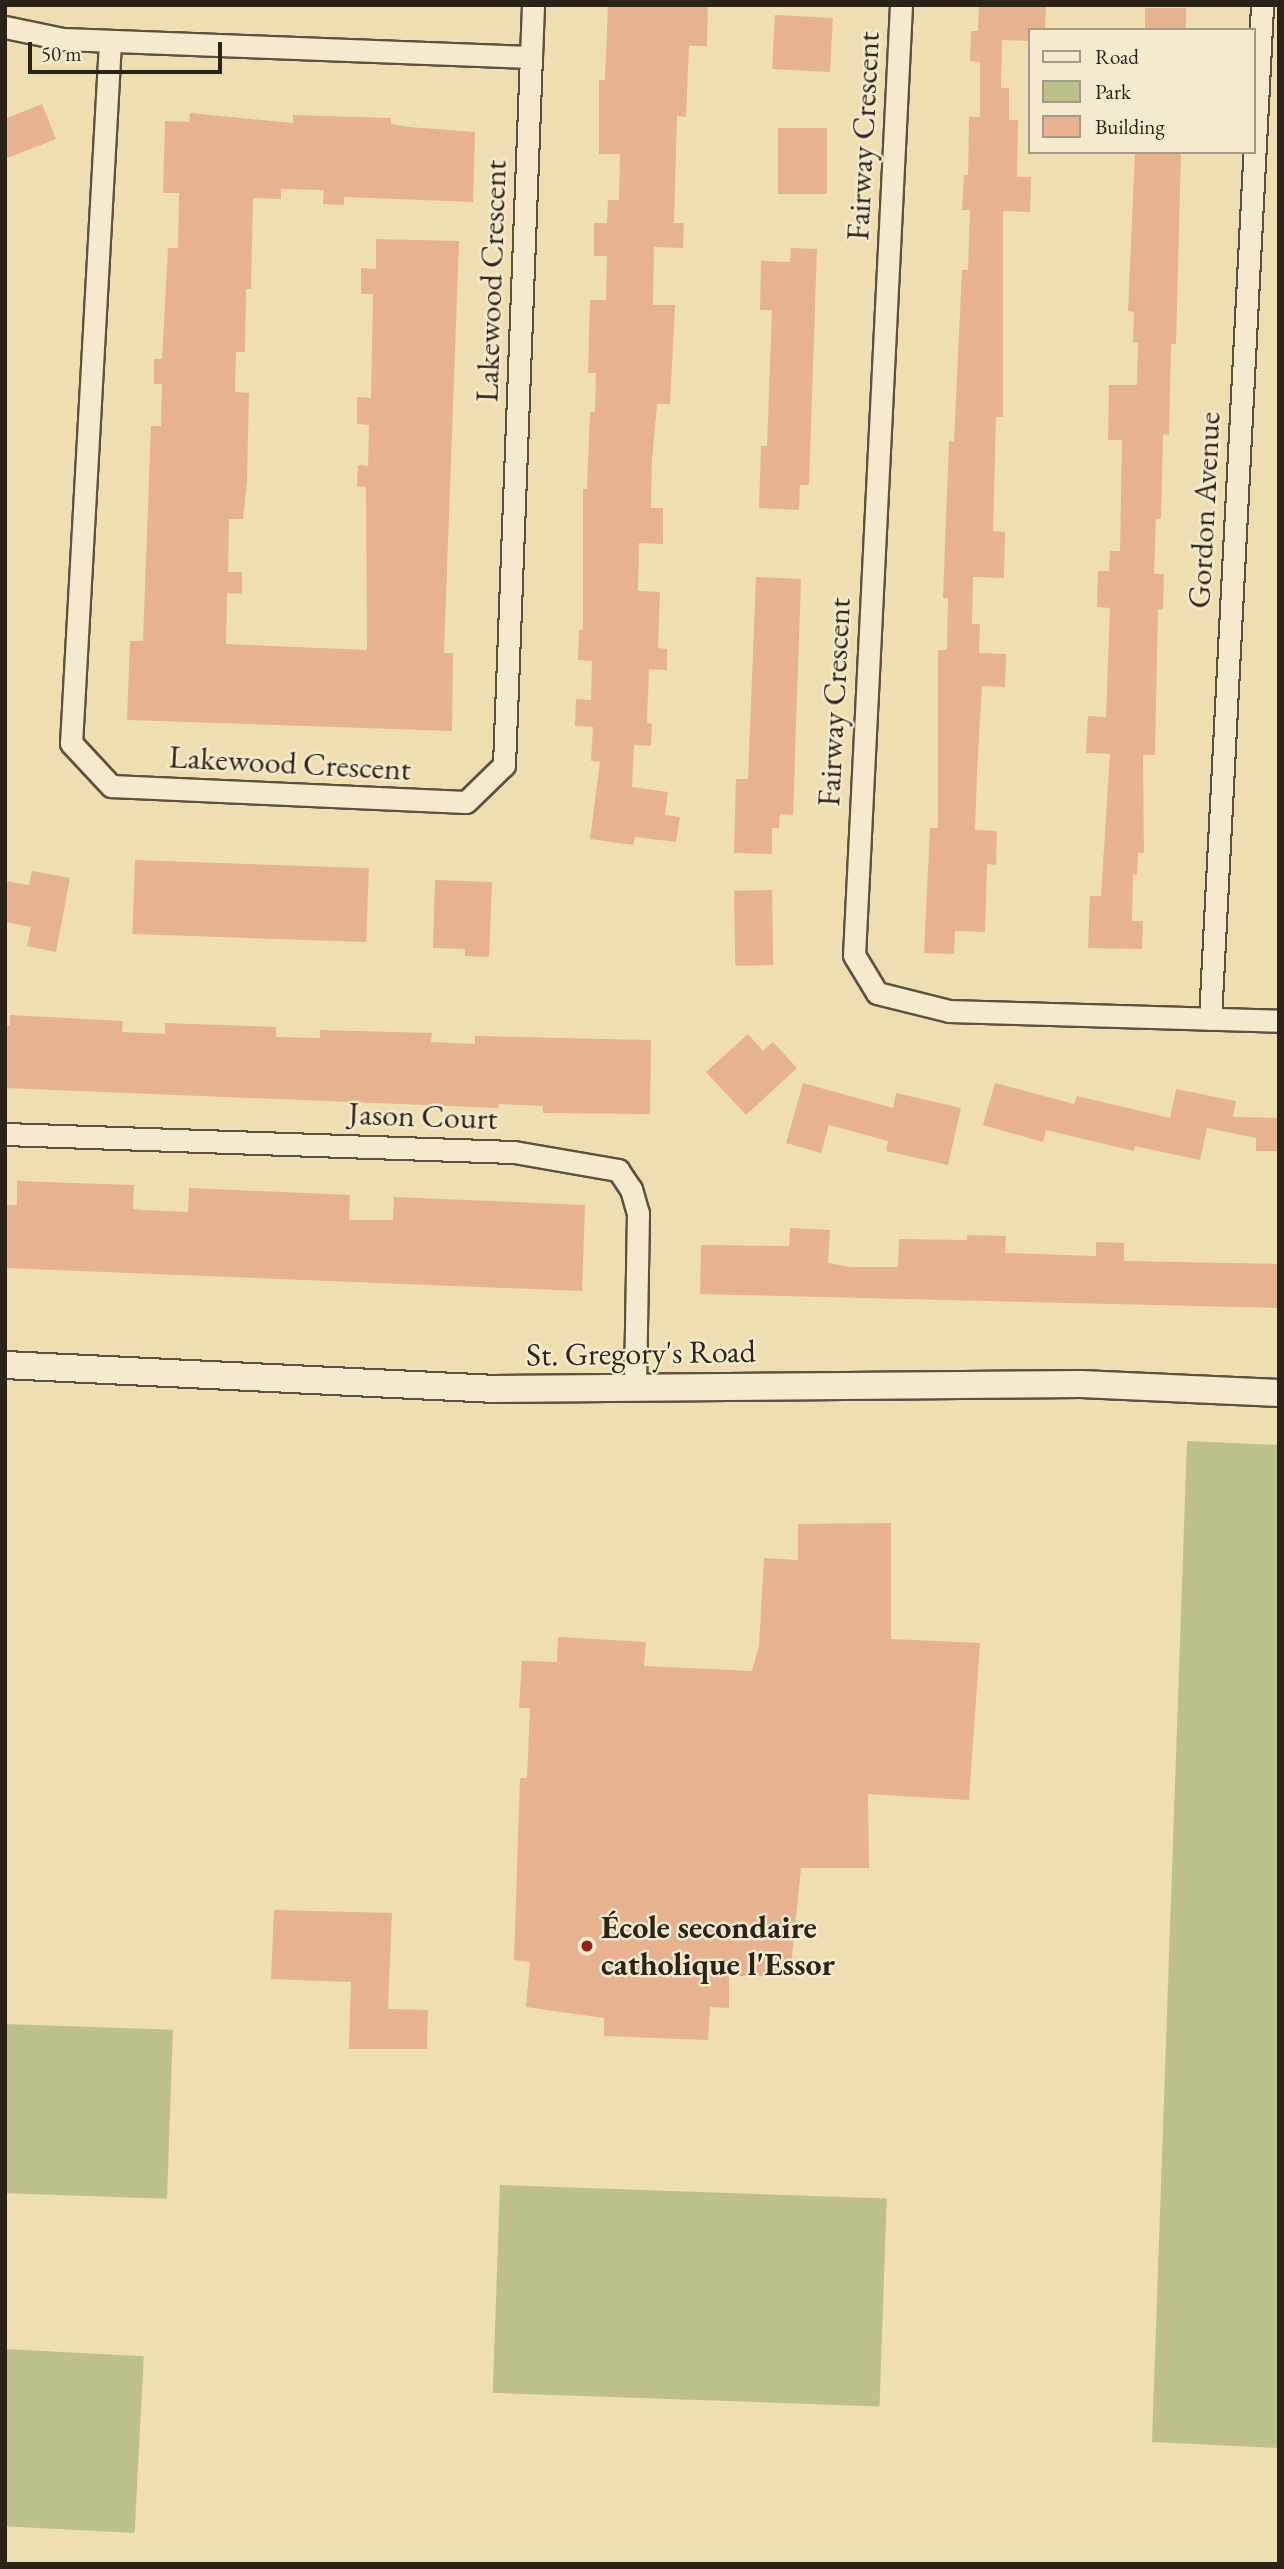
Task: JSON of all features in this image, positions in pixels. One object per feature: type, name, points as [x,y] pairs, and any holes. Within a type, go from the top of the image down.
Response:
[{"type":"street","name":"Lakewood Crescent","points":[[110,42],[71,743],[111,786],[466,802],[505,765],[533,5]]},
{"type":"street","name":"Fairway Crescent","points":[[901,5],[854,955],[877,993],[949,1011],[1279,1021]]},
{"type":"street","name":"Gordon Avenue","points":[[1256,122],[1262,5]]},
{"type":"street","points":[[5,27],[63,40],[531,57]]},
{"type":"street","name":"Gordon Avenue","points":[[1210,1019],[1254,154]]},
{"type":"street","name":"Jason Court","points":[[5,1134],[514,1152],[618,1170],[631,1189],[638,1213],[635,1384]]},
{"type":"street","name":"St. Gregory's Road","points":[[5,1365],[493,1389],[635,1384],[1081,1384],[1279,1393]]},
{"type":"green space","points":[[1187,1441],[1279,1445],[1279,2448],[1152,2442]]},
{"type":"green space","points":[[5,2024],[173,2030],[167,2199],[5,2193]]},
{"type":"green space","points":[[500,2185],[887,2199],[880,2406],[493,2393]]},
{"type":"green space","points":[[5,2349],[144,2356],[135,2533],[5,2526]]},
{"type":"building","points":[[608,5],[708,5],[707,46],[689,46],[686,117],[677,116],[674,223],[684,223],[683,248],[654,247],[653,305],[675,305],[670,404],[657,404],[652,461],[651,508],[663,508],[663,544],[639,543],[638,591],[660,592],[658,648],[667,649],[667,670],[649,669],[647,723],[652,724],[651,746],[634,745],[632,787],[668,792],[665,815],[680,817],[676,842],[635,837],[633,845],[590,839],[600,762],[591,761],[593,727],[575,726],[576,699],[591,700],[592,661],[578,660],[579,630],[583,630],[583,489],[587,489],[590,412],[595,412],[596,373],[588,373],[590,300],[606,300],[607,256],[594,256],[594,223],[607,223],[608,200],[619,200],[620,154],[599,154],[599,80],[605,80]]},
{"type":"building","points":[[979,5],[1046,5],[1045,28],[1028,28],[1028,41],[1002,40],[1001,88],[1009,88],[1009,120],[1018,120],[1017,177],[1031,177],[1030,212],[1003,211],[1003,417],[996,417],[993,531],[1005,532],[1004,578],[973,577],[972,624],[980,624],[979,653],[1006,654],[1005,687],[982,686],[977,772],[975,830],[997,831],[996,865],[987,864],[985,932],[955,931],[954,954],[924,953],[930,828],[938,828],[938,650],[947,650],[948,598],[943,598],[949,441],[954,442],[962,270],[968,270],[970,210],[962,210],[964,175],[968,175],[969,117],[980,117],[980,62],[970,61],[971,31],[978,31]]},
{"type":"building","points":[[1145,8],[1186,8],[1186,28],[1145,28]]},
{"type":"building","points":[[775,15],[833,18],[830,72],[772,69]]},
{"type":"building","points":[[42,104],[56,139],[5,159],[5,119]]},
{"type":"building","points":[[190,113],[293,123],[293,115],[391,118],[391,124],[409,127],[475,132],[473,202],[344,197],[344,205],[323,204],[324,190],[281,189],[281,199],[253,198],[251,289],[246,289],[245,352],[236,352],[235,392],[249,393],[247,481],[243,519],[229,519],[228,572],[242,572],[242,594],[227,593],[226,644],[367,650],[366,487],[357,486],[358,465],[368,466],[369,425],[357,424],[357,397],[371,398],[373,294],[361,294],[361,268],[376,269],[376,239],[459,241],[444,653],[453,653],[452,731],[127,720],[130,641],[143,641],[151,426],[161,426],[162,384],[154,384],[154,359],[162,359],[168,248],[178,248],[179,193],[163,193],[165,121],[189,122]]},
{"type":"building","points":[[778,128],[827,128],[827,194],[778,194]]},
{"type":"building","points":[[1135,154],[1181,154],[1176,344],[1171,344],[1169,435],[1163,434],[1161,519],[1156,519],[1154,574],[1164,574],[1163,610],[1158,609],[1155,755],[1143,755],[1144,853],[1138,853],[1137,875],[1133,874],[1132,921],[1143,921],[1142,949],[1088,948],[1090,896],[1101,896],[1110,754],[1086,753],[1088,716],[1106,717],[1110,608],[1097,607],[1098,571],[1109,571],[1110,551],[1120,551],[1122,440],[1108,440],[1109,385],[1137,385],[1138,343],[1133,342],[1134,312],[1128,311]]},
{"type":"building","points":[[791,248],[817,249],[809,485],[800,485],[799,510],[759,508],[761,446],[767,446],[772,310],[760,310],[761,261],[790,262]]},
{"type":"building","points":[[756,577],[801,579],[793,815],[780,814],[779,828],[772,828],[772,854],[734,853],[736,779],[748,779]]},
{"type":"building","points":[[135,860],[369,868],[366,942],[132,934]]},
{"type":"building","points":[[32,871],[70,878],[56,952],[27,946],[31,927],[5,922],[5,881],[29,885]]},
{"type":"building","points":[[435,880],[492,882],[489,957],[465,956],[465,949],[433,948]]},
{"type":"building","points":[[772,890],[773,965],[735,966],[734,891]]},
{"type":"building","points":[[10,1015],[123,1021],[122,1032],[165,1034],[165,1023],[276,1027],[276,1037],[320,1038],[320,1030],[432,1033],[431,1042],[475,1044],[475,1036],[651,1040],[650,1114],[543,1113],[543,1106],[499,1104],[498,1108],[5,1088],[5,1025],[10,1026]]},
{"type":"building","points":[[748,1034],[763,1051],[773,1042],[797,1068],[746,1115],[706,1072]]},
{"type":"building","points":[[803,1083],[893,1108],[896,1093],[961,1108],[948,1165],[886,1151],[888,1141],[829,1125],[821,1153],[786,1143]]},
{"type":"building","points":[[995,1083],[1074,1104],[1077,1096],[1170,1118],[1176,1089],[1236,1101],[1233,1117],[1279,1118],[1279,1151],[1256,1151],[1256,1138],[1207,1128],[1200,1160],[1135,1146],[1134,1151],[1046,1130],[1043,1142],[983,1125]]},
{"type":"building","points":[[17,1181],[134,1185],[133,1209],[188,1212],[189,1188],[350,1195],[349,1220],[393,1220],[394,1197],[585,1205],[582,1291],[5,1268],[5,1205],[17,1205]]},
{"type":"building","points":[[790,1228],[830,1230],[828,1263],[851,1267],[898,1267],[899,1239],[967,1240],[967,1235],[1006,1236],[1005,1253],[1096,1256],[1096,1242],[1124,1243],[1124,1261],[1279,1264],[1279,1308],[700,1294],[701,1245],[789,1246]]},
{"type":"building","points":[[891,1523],[891,1639],[980,1643],[969,1800],[868,1794],[869,1868],[801,1868],[790,1976],[729,1976],[729,2008],[710,2007],[708,2040],[604,2036],[604,2018],[526,2007],[530,1962],[514,1960],[520,1778],[527,1778],[530,1708],[519,1708],[522,1661],[557,1662],[558,1637],[646,1642],[644,1666],[752,1671],[759,1646],[764,1558],[798,1560],[798,1524]]},
{"type":"building","points":[[274,1910],[392,1913],[388,2009],[428,2010],[427,2049],[349,2049],[351,1982],[271,1979]]},
{"type":"place","name":"École secondaire catholique l'Essor","points":[[587,1946]]}]
